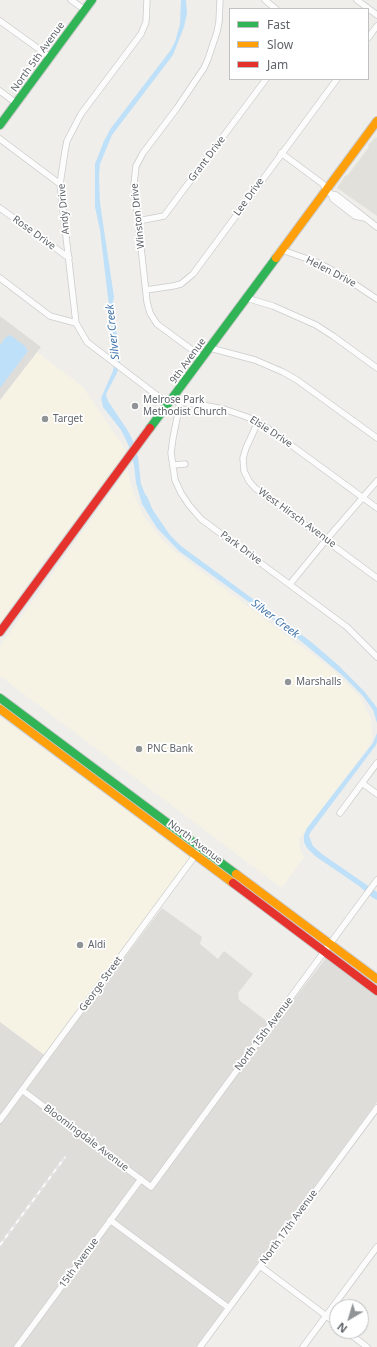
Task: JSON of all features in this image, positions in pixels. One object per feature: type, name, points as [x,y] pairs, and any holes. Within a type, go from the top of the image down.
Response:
[{"type":"main road","name":"North 5th Avenue","points":[[0,125],[92,0]]},
{"type":"main road","name":"9th Avenue","points":[[0,632],[246,298],[282,250],[329,192],[377,121]]},
{"type":"main road","name":"North Avenue","points":[[0,698],[377,979]]},
{"type":"main road","name":"North Avenue","points":[[0,710],[377,991]]},
{"type":"street","points":[[71,0],[85,10]]},
{"type":"street","name":"Andy Drive","points":[[76,322],[60,184],[65,151],[70,136],[81,114],[141,34],[146,22],[148,0]]},
{"type":"street","name":"Winston Drive","points":[[203,358],[157,324],[150,313],[147,302],[134,184],[136,166],[143,153],[177,108],[204,68],[217,32],[220,0]]},
{"type":"street","points":[[265,0],[275,8]]},
{"type":"street","points":[[357,0],[368,8]]},
{"type":"street","points":[[0,21],[50,58]]},
{"type":"street","points":[[369,37],[377,26]]},
{"type":"street","name":"Grant Drive","points":[[138,221],[164,216],[265,80]]},
{"type":"street","name":"Lee Drive","points":[[146,290],[181,284],[193,274],[336,80]]},
{"type":"street","points":[[0,91],[16,103]]},
{"type":"street","points":[[0,139],[60,184]]},
{"type":"street","points":[[281,153],[323,184],[329,192],[336,195],[377,228]]},
{"type":"street","name":"Rose Drive","points":[[0,208],[69,258]]},
{"type":"street","name":"Helen Drive","points":[[282,250],[316,262],[330,269],[377,299]]},
{"type":"street","points":[[0,278],[50,316],[76,322]]},
{"type":"street","points":[[246,298],[274,306],[316,325],[377,368]]},
{"type":"street","name":"Elsie Drive","points":[[76,322],[87,342],[163,400],[224,409],[247,416],[280,436],[377,508]]},
{"type":"street","points":[[210,348],[255,360],[283,372],[297,380],[377,438]]},
{"type":"street","name":"Park Drive","points":[[180,403],[171,453],[176,480],[181,493],[189,505],[200,519],[348,627],[377,657]]},
{"type":"street","name":"West Hirsch Avenue","points":[[258,422],[243,458],[243,466],[247,478],[255,488],[377,578]]},
{"type":"street","points":[[173,465],[185,464]]},
{"type":"street","points":[[290,584],[377,481]]},
{"type":"street","points":[[340,813],[377,763]]},
{"type":"street","points":[[362,783],[377,794]]},
{"type":"street","name":"George Street","points":[[0,1120],[201,847]]},
{"type":"street","name":"North 15th Avenue","points":[[151,1187],[377,880]]},
{"type":"street","name":"Bloomingdale Avenue","points":[[22,1090],[151,1187]]},
{"type":"street","name":"North 17th Avenue","points":[[200,1347],[377,1108]]},
{"type":"street","name":"15th Avenue","points":[[17,1347],[141,1179]]},
{"type":"street","points":[[110,1220],[229,1308]]},
{"type":"street","points":[[303,1347],[377,1247]]},
{"type":"street","points":[[260,1266],[329,1318]]},
{"type":"street","points":[[356,1339],[367,1347]]},
{"type":"shaded area","points":[[376,137],[377,216],[337,188],[369,147],[368,145]]},
{"type":"shaded area","points":[[0,316],[41,347],[0,400]]},
{"type":"shaded area","points":[[37,352],[82,386],[127,452],[42,564],[0,624],[0,400]]},
{"type":"shaded area","points":[[127,469],[133,493],[143,515],[164,542],[333,670],[360,697],[371,719],[372,738],[369,746],[299,839],[300,849],[304,857],[282,888],[0,676],[0,646]]},
{"type":"shaded area","points":[[0,717],[191,858],[47,1057],[0,1022]]},
{"type":"shaded area","points":[[162,908],[202,937],[200,944],[218,959],[224,951],[253,974],[238,993],[239,1000],[273,1026],[326,958],[377,996],[377,1102],[196,1347],[0,1347],[0,1022],[47,1057],[106,976],[109,978]]},
{"type":"water","points":[[181,0],[186,0],[187,13],[184,27],[173,55],[112,135],[100,164],[100,203],[114,297],[113,301],[120,362],[117,373],[106,394],[108,401],[132,439],[138,457],[141,484],[150,506],[170,535],[181,546],[310,641],[337,664],[364,691],[375,705],[377,708],[377,723],[373,710],[363,696],[343,676],[290,632],[179,551],[157,528],[142,504],[128,444],[121,430],[103,407],[101,398],[113,371],[115,357],[100,230],[95,207],[95,164],[111,128],[170,51],[175,42],[180,24]]},
{"type":"water","points":[[10,335],[25,346],[28,351],[0,388],[0,345],[5,338]]},
{"type":"water","points":[[377,733],[376,745],[309,836],[313,846],[322,854],[377,892],[377,900],[315,856],[307,848],[304,842],[304,835],[307,828],[373,743]]},
{"type":"waterway","name":"Silver Creek","points":[[146,496],[152,510]]},
{"type":"railway","points":[[0,1245],[65,1157]]},
{"type":"traffic: fast","points":[[0,125],[92,0]]},
{"type":"traffic: fast","points":[[150,428],[276,258]]},
{"type":"traffic: fast","points":[[0,698],[236,874]]},
{"type":"traffic: slow","points":[[276,258],[377,121]]},
{"type":"traffic: slow","points":[[0,709],[233,883]]},
{"type":"traffic: slow","points":[[236,874],[377,979]]},
{"type":"traffic: jam","points":[[0,632],[150,428]]},
{"type":"traffic: jam","points":[[233,883],[377,991]]},
{"type":"place","name":"Melrose Park Methodist Church","points":[[135,406]]},
{"type":"place","name":"Target","points":[[45,419]]},
{"type":"place","name":"Marshalls","points":[[288,682]]},
{"type":"place","name":"PNC Bank","points":[[139,749]]},
{"type":"place","name":"Aldi","points":[[80,945]]}]
